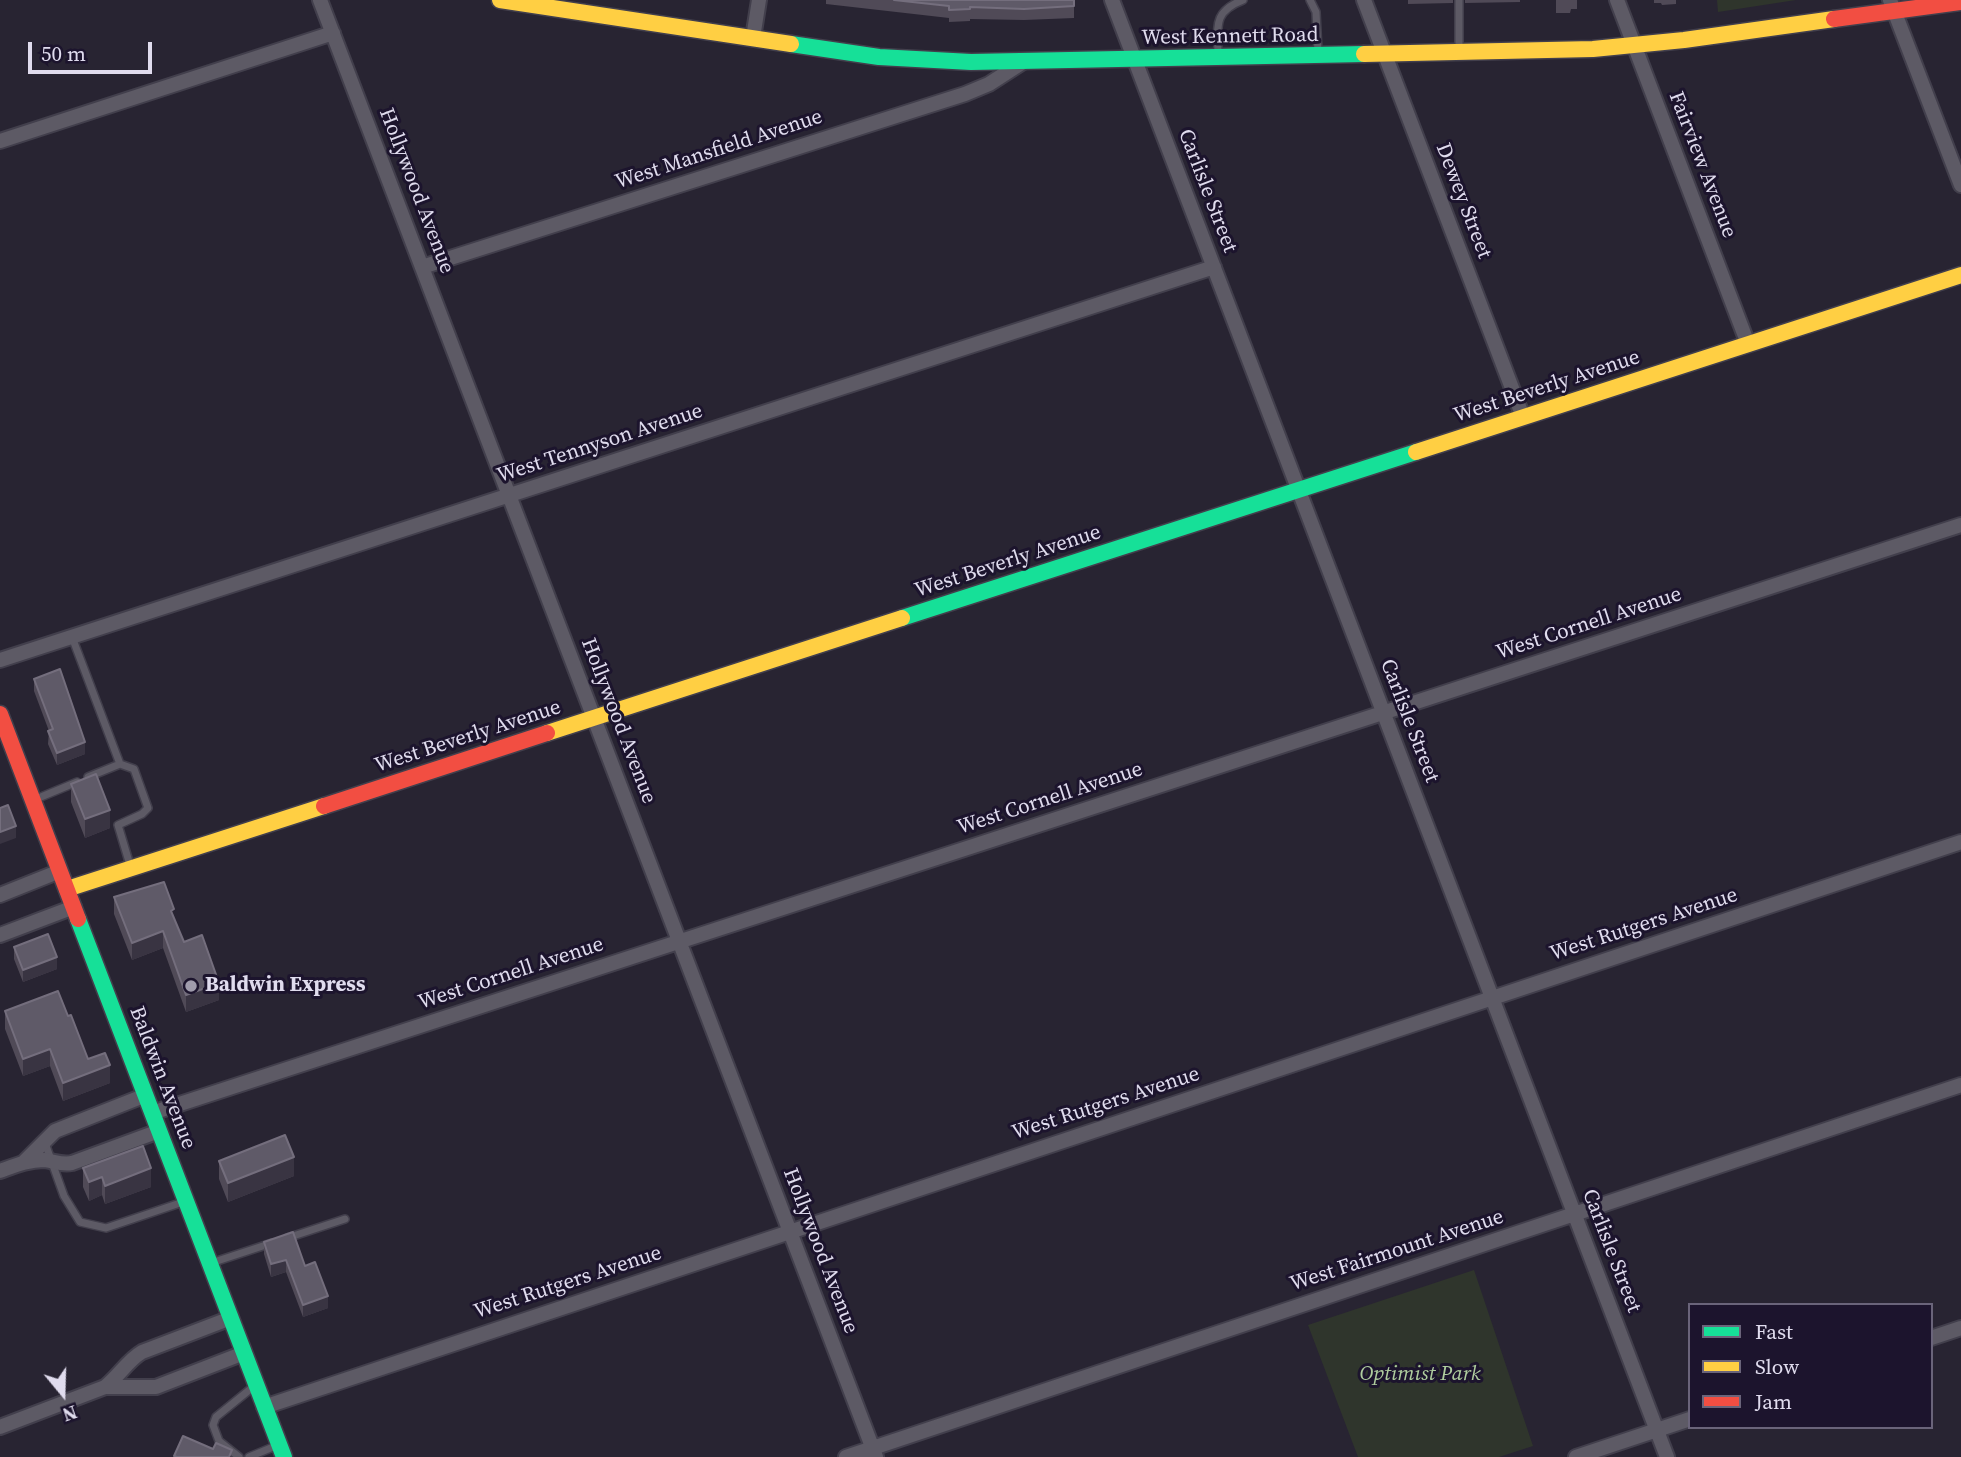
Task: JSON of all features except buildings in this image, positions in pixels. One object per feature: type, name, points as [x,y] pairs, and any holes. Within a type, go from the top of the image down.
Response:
[{"type":"street","name":"Hollywood Avenue","points":[[320,0],[874,1452]]},
{"type":"street","name":"West Kennett Road","points":[[500,0],[899,59],[1023,62],[1460,54],[1635,46],[1892,5],[1961,2]]},
{"type":"street","points":[[753,38],[759,0]]},
{"type":"street","name":"Carlisle Street","points":[[1112,0],[1667,1457]]},
{"type":"street","name":"Dewey Street","points":[[1364,0],[1523,417]]},
{"type":"street","name":"Fairview Avenue","points":[[1617,0],[1748,344]]},
{"type":"street","points":[[1892,5],[1961,185]]},
{"type":"street","points":[[0,141],[333,33]]},
{"type":"street","name":"West Mansfield Avenue","points":[[422,267],[965,94],[989,84],[1023,62]]},
{"type":"street","name":"West Tennyson Avenue","points":[[0,660],[1214,267]]},
{"type":"street","name":"West Beverly Avenue","points":[[67,889],[1961,275]]},
{"type":"street","name":"West Cornell Avenue","points":[[152,1113],[1961,525]]},
{"type":"street","name":"Baldwin Avenue","points":[[0,714],[281,1451]]},
{"type":"street","name":"West Rutgers Avenue","points":[[264,1407],[1961,842]]},
{"type":"street","points":[[0,895],[60,872]]},
{"type":"street","points":[[0,935],[74,907]]},
{"type":"street","name":"West Fairmount Avenue","points":[[846,1457],[874,1452],[1961,1085]]},
{"type":"street","points":[[24,1162],[59,1128],[146,1095]]},
{"type":"street","points":[[0,1171],[24,1162],[72,1163],[159,1130]]},
{"type":"street","points":[[0,1427],[105,1387],[142,1352],[230,1318]]},
{"type":"street","points":[[1933,1337],[1961,1328]]},
{"type":"street","points":[[105,1387],[156,1387],[244,1353]]},
{"type":"street","points":[[1576,1457],[1688,1420]]},
{"type":"lane","points":[[1218,58],[1220,15],[1227,7],[1243,0]]},
{"type":"lane","points":[[1310,0],[1317,19],[1318,56]]},
{"type":"lane","points":[[1459,0],[1460,54]]},
{"type":"lane","points":[[72,637],[120,764]]},
{"type":"lane","points":[[33,800],[120,764],[134,769],[148,808],[142,814],[118,825],[131,869]]},
{"type":"lane","points":[[45,1143],[64,1196],[80,1222],[106,1228],[186,1201]]},
{"type":"lane","points":[[210,1264],[345,1219]]},
{"type":"lane","points":[[239,1457],[219,1441],[213,1425],[216,1417],[256,1384]]},
{"type":"lane","points":[[249,1457],[281,1451]]},
{"type":"green space","points":[[1717,0],[1796,0],[1718,12]]},
{"type":"green space","name":"Optimist Park","points":[[1474,1270],[1533,1446],[1499,1457],[1358,1457],[1308,1325]]},
{"type":"traffic: fast","points":[[791,44],[879,57],[971,62],[1364,54]]},
{"type":"traffic: fast","points":[[902,618],[1416,452]]},
{"type":"traffic: fast","points":[[78,919],[284,1457]]},
{"type":"traffic: slow","points":[[500,0],[791,44]]},
{"type":"traffic: slow","points":[[1364,54],[1593,49],[1684,40],[1834,19]]},
{"type":"traffic: slow","points":[[1416,452],[1961,275]]},
{"type":"traffic: slow","points":[[547,733],[902,618]]},
{"type":"traffic: slow","points":[[67,889],[324,806]]},
{"type":"traffic: jam","points":[[1834,19],[1961,2]]},
{"type":"traffic: jam","points":[[0,714],[78,919]]},
{"type":"traffic: jam","points":[[324,806],[547,733]]},
{"type":"place","name":"Baldwin Express","points":[[191,986]]}]
